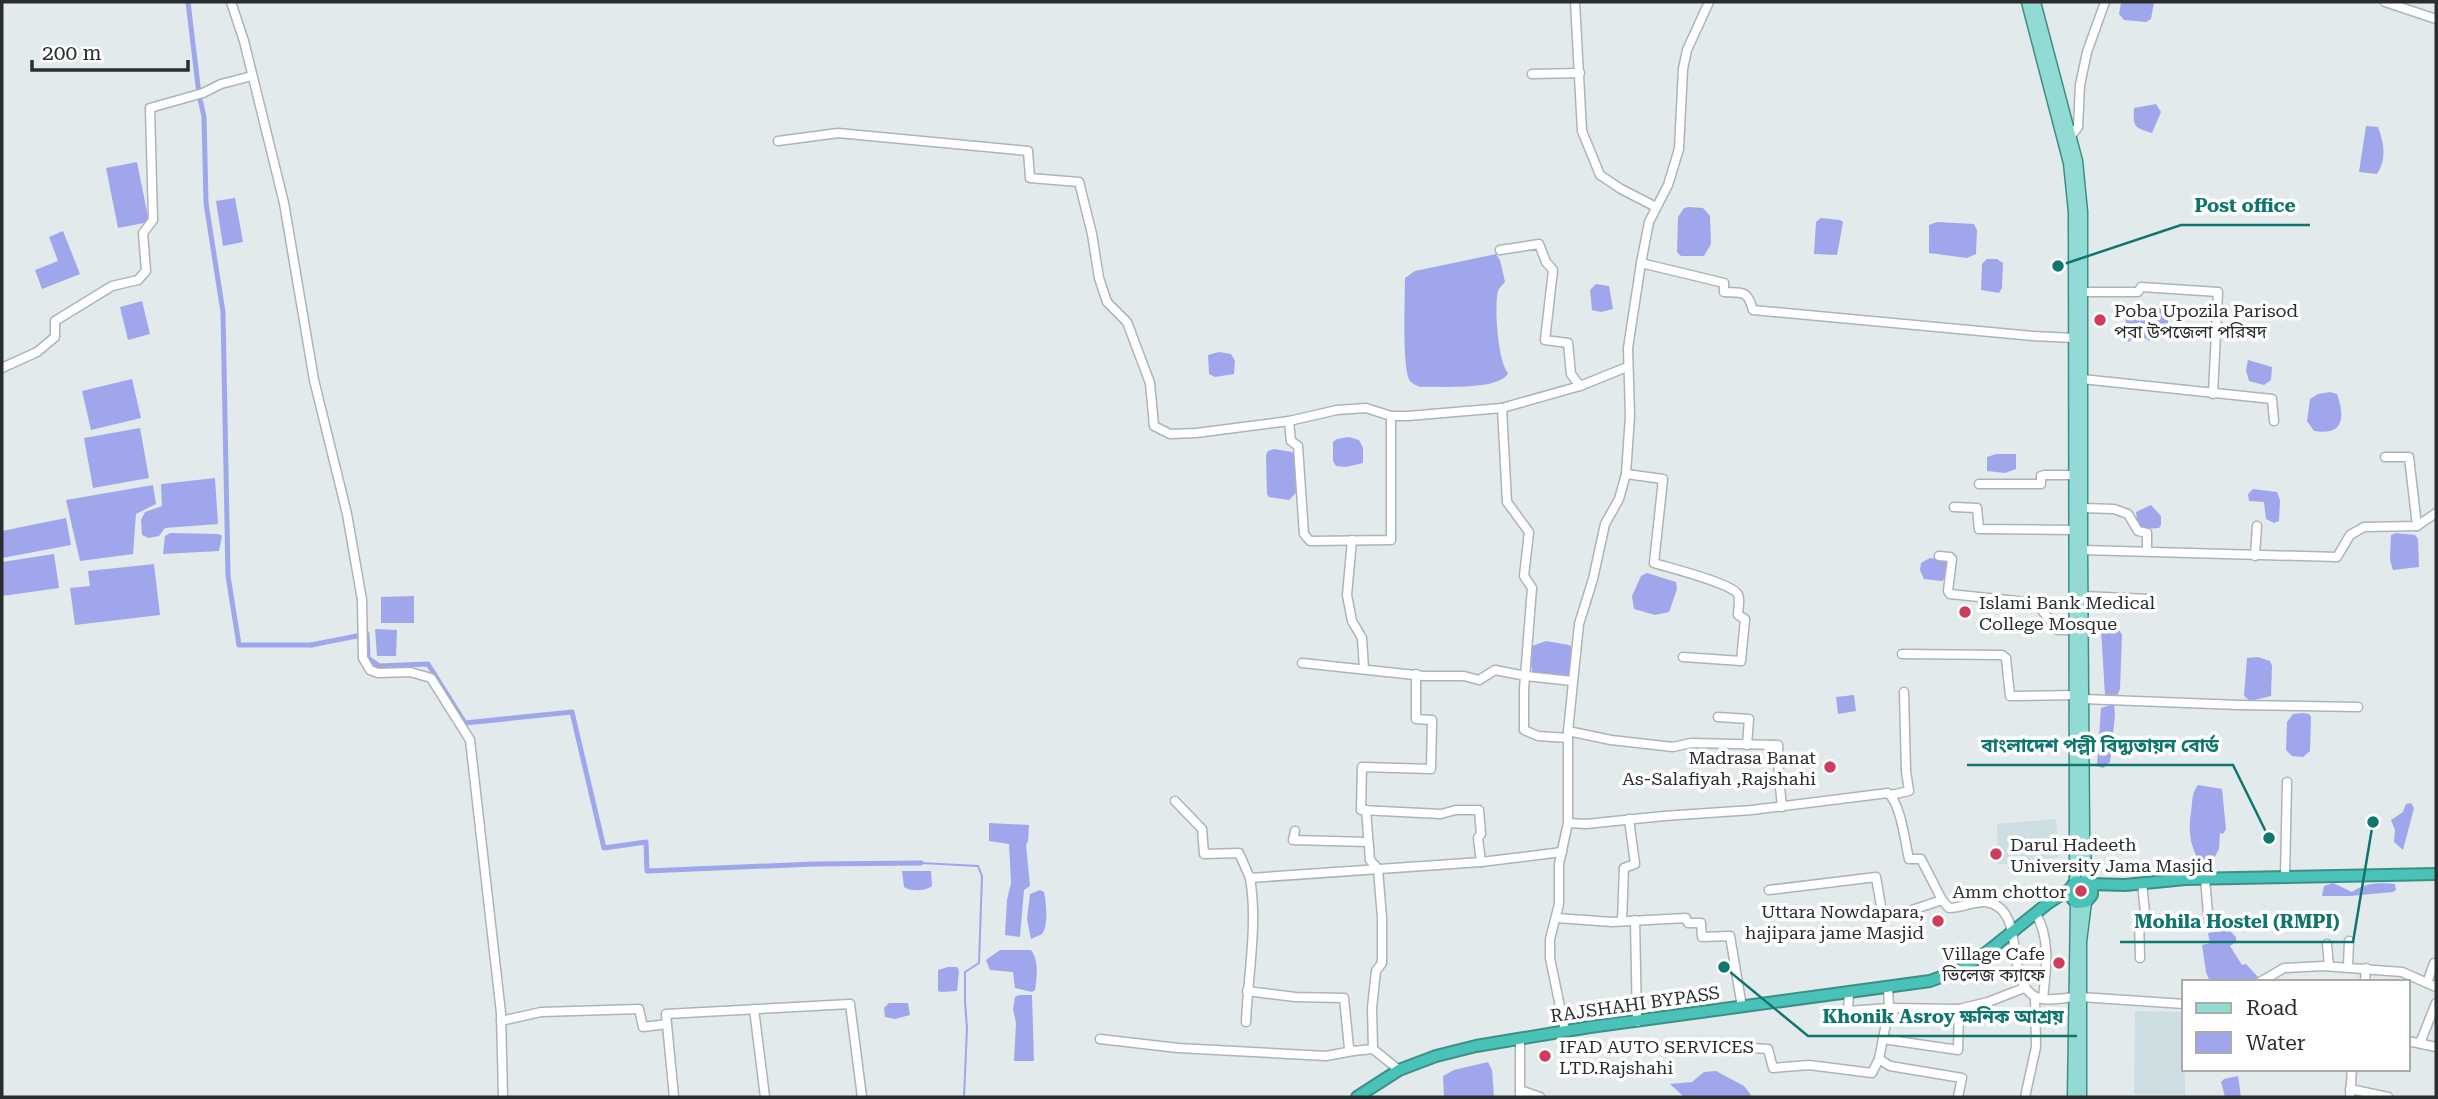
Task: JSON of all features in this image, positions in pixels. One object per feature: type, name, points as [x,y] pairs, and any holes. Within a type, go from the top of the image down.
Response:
[{"type":"highway","name":"RAJSHAHI BYPASS","points":[[1357,1097],[1399,1070],[1436,1056],[1520,1038],[1930,981],[1959,970],[2035,914],[2081,893],[2097,894],[2125,885],[2205,878],[2436,874]]},
{"type":"main road","points":[[2027,2],[2036,21],[2071,136],[2077,161],[2082,212],[2074,338],[2074,530],[2079,630],[2081,942],[2073,1097]]},
{"type":"main road","points":[[2035,2],[2036,21],[2069,163],[2074,212],[2082,379],[2082,596],[2079,630]]},
{"type":"main road","points":[[2077,997],[2081,1097]]},
{"type":"street","points":[[231,2],[244,41],[285,203],[314,380],[347,514],[362,600],[363,658],[370,670],[378,673],[410,672],[430,678],[470,740],[501,1021],[503,1097]]},
{"type":"street","points":[[1574,2],[1582,131],[1600,175],[1621,190],[1656,207]]},
{"type":"street","points":[[1565,1031],[1550,958],[1550,939],[1557,918],[1562,852],[1568,823],[1568,734],[1579,624],[1593,579],[1605,524],[1619,499],[1626,474],[1630,416],[1628,348],[1641,263],[1649,222],[1668,185],[1679,149],[1683,69],[1687,50],[1709,2]]},
{"type":"street","points":[[2071,136],[2078,127],[2080,85],[2087,52],[2105,2]]},
{"type":"street","points":[[2385,2],[2436,19]]},
{"type":"street","points":[[1532,74],[1580,74]]},
{"type":"street","points":[[2,368],[37,352],[55,337],[55,321],[113,286],[138,280],[146,271],[143,233],[153,220],[150,108],[199,95],[220,84],[252,76]]},
{"type":"street","points":[[779,141],[838,133],[1028,151],[1030,178],[1079,182],[1092,233],[1098,278],[1107,302],[1127,322],[1150,383],[1154,426],[1170,434],[1289,421],[1338,410],[1366,408],[1391,416],[1467,413],[1502,408],[1580,386],[1627,367]]},
{"type":"street","points":[[1500,250],[1539,244],[1546,262],[1553,270],[1545,340],[1568,343],[1571,374],[1580,386]]},
{"type":"street","points":[[1641,263],[1724,283],[1724,292],[1745,293],[1750,298],[1753,310],[2074,338]]},
{"type":"street","points":[[2078,292],[2138,292],[2141,287],[2217,292],[2213,394]]},
{"type":"street","points":[[2082,379],[2272,399],[2274,421]]},
{"type":"street","points":[[1502,408],[1507,502],[1529,532],[1524,576],[1532,589],[1524,689],[1524,730],[1538,736],[1568,734],[1673,747],[1691,743],[1779,745],[1782,807]]},
{"type":"street","points":[[1289,421],[1291,441],[1298,446],[1304,534],[1310,541],[1391,540],[1391,416]]},
{"type":"street","points":[[2385,457],[2409,457],[2417,526]]},
{"type":"street","points":[[1626,474],[1663,479],[1654,563],[1722,586],[1737,593],[1739,597],[1738,615],[1745,619],[1741,661],[1683,657]]},
{"type":"street","points":[[1979,484],[2041,484],[2041,476],[2074,475]]},
{"type":"street","points":[[1954,507],[1977,508],[1979,529],[2074,530]]},
{"type":"street","points":[[2082,508],[2114,509],[2128,514],[2138,531],[2147,533],[2147,551]]},
{"type":"street","points":[[2082,550],[2337,557],[2350,535],[2364,527],[2417,526],[2436,513]]},
{"type":"street","points":[[2255,556],[2257,526]]},
{"type":"street","points":[[1352,540],[1348,595],[1352,621],[1362,638],[1364,669]]},
{"type":"street","points":[[1939,556],[1952,559],[1948,591],[1950,594],[2036,603],[2058,630],[2079,630]]},
{"type":"street","points":[[2082,596],[2150,599]]},
{"type":"street","points":[[1902,654],[2002,655],[2007,658],[2010,696],[2358,707]]},
{"type":"street","points":[[1302,663],[1464,676],[1479,680],[1494,670],[1572,681]]},
{"type":"street","points":[[1416,674],[1416,719],[1432,720],[1431,769],[1362,767],[1361,810],[1441,814],[1456,810],[1479,810],[1481,862]]},
{"type":"street","points":[[1568,823],[1586,824],[1782,807],[1909,791],[1904,692]]},
{"type":"street","points":[[1718,717],[1749,719],[1747,745]]},
{"type":"street","points":[[2285,877],[2287,782]]},
{"type":"street","points":[[1891,794],[1901,822],[1909,859],[1921,859],[1942,900],[1949,908],[1987,902],[1998,908],[2013,931],[2018,976],[2024,988],[2039,998],[2077,997],[2182,1004]]},
{"type":"street","points":[[1175,801],[1202,829],[1203,854],[1239,853],[1250,878],[1254,923],[1246,1022]]},
{"type":"street","points":[[1366,810],[1370,860],[1378,869],[1382,918],[1382,963],[1376,971],[1372,1008],[1373,1049]]},
{"type":"street","points":[[1622,921],[1624,868],[1635,864],[1629,819]]},
{"type":"street","points":[[1295,831],[1293,841],[1368,842]]},
{"type":"street","points":[[1250,878],[1481,862],[1562,852]]},
{"type":"street","points":[[1769,890],[1876,877],[1882,912],[1906,912],[1942,900]]},
{"type":"street","points":[[2205,878],[2209,925]]},
{"type":"street","points":[[2140,958],[2139,918],[2145,913],[2142,883]]},
{"type":"street","points":[[2025,1097],[2036,1047],[2046,938],[2043,926],[2035,914]]},
{"type":"street","points":[[1557,918],[1622,921],[1686,918],[1688,923],[1701,923],[1702,937],[1730,936],[1742,1007]]},
{"type":"street","points":[[1635,920],[1637,1022]]},
{"type":"street","points":[[2348,967],[2349,941]]},
{"type":"street","points":[[2326,944],[2329,966]]},
{"type":"street","points":[[2427,983],[2434,963]]},
{"type":"street","points":[[2263,980],[2284,968],[2329,966],[2402,972],[2436,987]]},
{"type":"street","points":[[2365,980],[2366,968]]},
{"type":"street","points":[[1735,1047],[1768,1049],[1773,1068],[1809,1065],[1872,1073],[1879,1059],[1889,1008],[1888,987]]},
{"type":"street","points":[[1849,993],[1848,1011],[1889,1008],[1959,1009],[1988,1002],[2024,988]]},
{"type":"street","points":[[1247,991],[1295,997],[1344,998],[1349,1048],[1353,1051]]},
{"type":"street","points":[[2420,1042],[2436,1003]]},
{"type":"street","points":[[674,1097],[666,1014],[850,1004],[862,1097]]},
{"type":"street","points":[[501,1021],[541,1012],[639,1009],[643,1027],[667,1024]]},
{"type":"street","points":[[754,1009],[765,1097]]},
{"type":"street","points":[[1883,1039],[1958,1050],[1959,1009]]},
{"type":"street","points":[[1520,1038],[1520,1093],[1540,1097]]},
{"type":"street","points":[[1100,1039],[1178,1048],[1326,1056],[1373,1049],[1399,1070]]},
{"type":"street","points":[[2410,1041],[2436,1047]]},
{"type":"street","points":[[1879,1059],[1890,1066],[1962,1078],[1958,1097]]},
{"type":"street","points":[[2353,1071],[2350,1093],[2388,1097]]},
{"type":"shaded area","points":[[2056,819],[2059,857],[1998,865],[1997,824]]},
{"type":"shaded area","points":[[2135,1011],[2182,1012],[2182,1071],[2185,1071],[2185,1095],[2134,1094]]},
{"type":"water","points":[[2121,2],[2154,2],[2151,19],[2146,22],[2124,20],[2119,14]]},
{"type":"water","points":[[2156,104],[2161,112],[2152,133],[2138,128],[2134,119],[2134,108]]},
{"type":"water","points":[[2366,126],[2378,127],[2382,139],[2384,151],[2377,174],[2359,172]]},
{"type":"water","points":[[137,162],[149,222],[118,228],[106,168]]},
{"type":"water","points":[[235,198],[243,242],[223,246],[216,201]]},
{"type":"water","points":[[1684,208],[1703,208],[1710,216],[1711,244],[1704,256],[1681,256],[1677,252],[1678,217]]},
{"type":"water","points":[[1821,218],[1843,222],[1837,255],[1814,254],[1816,222]]},
{"type":"water","points":[[1937,222],[1974,224],[1977,230],[1976,254],[1967,258],[1929,253],[1929,225]]},
{"type":"water","points":[[63,231],[80,274],[42,289],[35,270],[58,261],[49,237]]},
{"type":"water","points":[[1496,254],[1505,282],[1498,290],[1497,321],[1502,358],[1508,373],[1503,379],[1481,385],[1420,387],[1413,384],[1407,374],[1406,362],[1405,278],[1415,271]]},
{"type":"water","points":[[1987,259],[1997,259],[2003,263],[2002,288],[1999,293],[1981,290],[1982,264]]},
{"type":"water","points":[[1596,284],[1609,286],[1613,309],[1601,312],[1592,310],[1590,290]]},
{"type":"water","points":[[142,301],[150,334],[128,340],[120,307]]},
{"type":"water","points":[[2129,306],[2168,309],[2168,336],[2149,341],[2141,335],[2128,342],[2125,337],[2126,309]]},
{"type":"water","points":[[1219,352],[1231,354],[1235,361],[1234,374],[1215,377],[1209,374],[1208,355]]},
{"type":"water","points":[[2248,360],[2272,367],[2271,380],[2264,385],[2249,381],[2246,370]]},
{"type":"water","points":[[132,379],[141,418],[91,430],[82,391]]},
{"type":"water","points":[[2330,392],[2337,394],[2341,410],[2340,423],[2331,431],[2314,431],[2307,421],[2310,399]]},
{"type":"water","points":[[140,428],[149,478],[93,488],[84,438]]},
{"type":"water","points":[[1349,437],[1359,440],[1363,448],[1363,463],[1336,466],[1333,461],[1333,442]]},
{"type":"water","points":[[1274,449],[1292,452],[1298,465],[1297,492],[1289,500],[1269,497],[1267,494],[1266,455]]},
{"type":"water","points":[[2016,454],[2016,469],[2005,473],[1987,471],[1987,457]]},
{"type":"water","points":[[215,478],[218,524],[165,528],[159,536],[149,538],[142,535],[141,520],[145,512],[162,506],[161,484]]},
{"type":"water","points":[[153,485],[156,504],[136,514],[133,554],[80,561],[66,500]]},
{"type":"water","points":[[2253,489],[2277,492],[2280,500],[2279,521],[2274,523],[2266,519],[2264,502],[2249,501],[2248,494]]},
{"type":"water","points":[[2151,505],[2161,516],[2161,525],[2159,528],[2143,529],[2138,526],[2136,512]]},
{"type":"water","points":[[66,518],[71,545],[2,558],[2,531]]},
{"type":"water","points":[[170,533],[219,534],[222,536],[219,551],[163,554],[165,536]]},
{"type":"water","points":[[2391,535],[2415,535],[2418,539],[2419,567],[2393,570],[2390,560]]},
{"type":"water","points":[[54,554],[59,588],[2,596],[2,562]]},
{"type":"water","points":[[1930,558],[1946,560],[1947,576],[1942,581],[1924,579],[1920,570],[1921,563]]},
{"type":"water","points":[[154,564],[160,615],[75,625],[70,588],[90,586],[88,571]]},
{"type":"water","points":[[1647,573],[1676,582],[1677,589],[1669,612],[1655,615],[1634,609],[1632,596],[1641,576]]},
{"type":"water","points":[[414,596],[414,623],[381,623],[381,597]]},
{"type":"water","points":[[2117,626],[2122,635],[2120,689],[2117,696],[2105,695],[2101,629]]},
{"type":"water","points":[[375,629],[397,630],[396,656],[377,656]]},
{"type":"water","points":[[1546,641],[1573,648],[1571,673],[1567,676],[1533,674],[1530,660],[1532,646]]},
{"type":"water","points":[[2258,657],[2270,661],[2272,666],[2271,696],[2250,701],[2244,696],[2247,658]]},
{"type":"water","points":[[1854,695],[1856,711],[1838,714],[1836,697]]},
{"type":"water","points":[[2114,704],[2110,762],[2103,768],[2097,766],[2101,708]]},
{"type":"water","points":[[2303,713],[2311,717],[2310,751],[2303,757],[2292,756],[2286,750],[2287,722],[2293,714]]},
{"type":"water","points":[[2198,785],[2222,789],[2226,829],[2223,834],[2220,833],[2219,849],[2210,866],[2203,867],[2195,853],[2190,834],[2194,791]]},
{"type":"water","points":[[2411,803],[2414,808],[2403,850],[2394,842],[2395,830],[2391,820],[2403,812],[2406,804]]},
{"type":"water","points":[[989,823],[1029,825],[1026,845],[1030,886],[1024,890],[1020,937],[1005,935],[1011,883],[1009,844],[989,841]]},
{"type":"water","points":[[902,871],[931,871],[932,886],[918,890],[907,889],[904,887]]},
{"type":"water","points":[[2333,883],[2352,892],[2378,883],[2395,884],[2396,890],[2350,896],[2322,896],[2324,886]]},
{"type":"water","points":[[1040,890],[1045,896],[1046,925],[1042,934],[1031,939],[1027,919],[1030,894]]},
{"type":"water","points":[[2230,931],[2236,937],[2236,942],[2230,946],[2242,965],[2246,964],[2258,977],[2256,980],[2209,980],[2202,945],[2210,943],[2208,933]]},
{"type":"water","points":[[1000,950],[1031,950],[1037,974],[1035,990],[1032,992],[1015,988],[1013,972],[990,970],[986,960]]},
{"type":"water","points":[[957,967],[959,971],[957,991],[938,991],[938,970]]},
{"type":"water","points":[[1032,995],[1034,1061],[1014,1061],[1016,1023],[1013,1009],[1015,997]]},
{"type":"water","points":[[889,1003],[908,1003],[910,1015],[895,1019],[885,1017],[884,1008]]},
{"type":"water","points":[[1488,1062],[1492,1070],[1494,1097],[1444,1097],[1443,1076],[1454,1070]]},
{"type":"water","points":[[1716,1071],[1744,1086],[1750,1097],[1684,1097],[1670,1084],[1692,1082],[1704,1072]]},
{"type":"water","points":[[2238,1076],[2241,1097],[2225,1097],[2221,1082]]},
{"type":"waterway","points":[[188,2],[204,117],[206,203],[223,312],[228,576],[239,645],[312,645]]},
{"type":"waterway","points":[[311,645],[367,634],[368,658],[379,666],[428,664],[465,723],[572,712],[604,848],[646,842],[647,871],[814,864],[921,863]]},
{"type":"waterway","points":[[921,863],[978,866],[982,876],[979,963],[965,972],[967,1028],[964,1097]]},
{"type":"place","name":"Post office","points":[[2058,266]]},
{"type":"place","name":"Poba Upozila Parisod পবা উপজেলা পরিষদ","points":[[2100,320]]},
{"type":"place","name":"Islami Bank Medical College Mosque","points":[[1965,612]]},
{"type":"place","name":"Madrasa Banat As-Salafiyah ,Rajshahi","points":[[1830,767]]},
{"type":"place","name":"Mohila Hostel (RMPI)","points":[[2373,822]]},
{"type":"place","name":"বাংলাদেশ পল্লী বিদ্যুতায়ন বোর্ড","points":[[2269,838]]},
{"type":"place","name":"Darul Hadeeth University Jama Masjid","points":[[1996,854]]},
{"type":"place","name":"Amm chottor","points":[[2081,891]]},
{"type":"place","name":"Uttara Nowdapara, hajipara jame Masjid","points":[[1938,921]]},
{"type":"place","name":"Village Cafe ভিলেজ ক্যাফে","points":[[2059,963]]},
{"type":"place","name":"Khonik Asroy ক্ষনিক আশ্রয়","points":[[1724,967]]},
{"type":"place","name":"IFAD AUTO SERVICES LTD.Rajshahi","points":[[1545,1056]]}]
